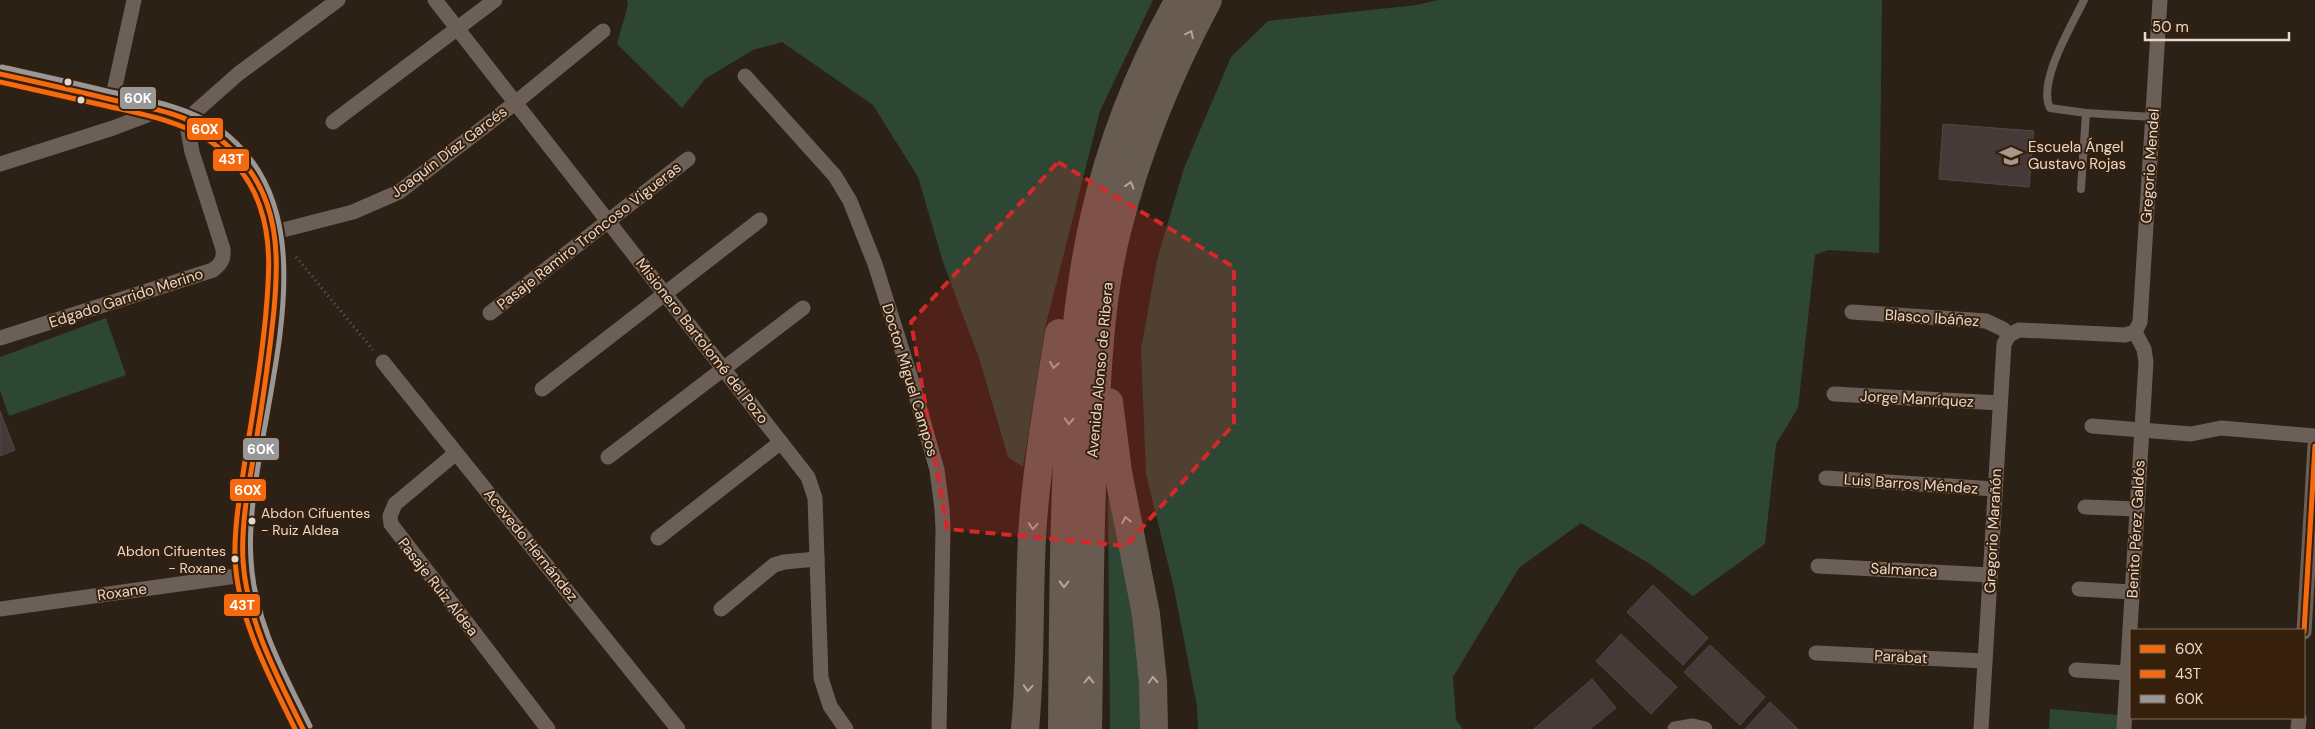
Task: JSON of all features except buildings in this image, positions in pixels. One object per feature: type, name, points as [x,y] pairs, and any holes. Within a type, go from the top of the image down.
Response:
[{"type":"highway","name":"Avenida Alonso de Ribera","points":[[1062,729],[1065,517],[1071,391],[1080,301],[1094,217],[1132,97],[1178,0]]},
{"type":"highway","name":"Avenida Alonso de Ribera","points":[[1088,729],[1092,470],[1101,318],[1116,232],[1132,178],[1160,100],[1208,0]]},
{"type":"highway","points":[[1025,729],[1029,667],[1031,554],[1041,449],[1063,314],[1080,254],[1094,217]]},
{"type":"highway","points":[[1101,318],[1118,472],[1150,642],[1154,729]]},
{"type":"street","points":[[112,100],[134,0]]},
{"type":"street","points":[[186,120],[238,74],[338,0]]},
{"type":"street","name":"Misionero Bartolomé del Pozo","points":[[436,0],[805,473],[815,498],[821,678],[830,706],[846,729]]},
{"type":"street","points":[[333,122],[495,0]]},
{"type":"street","name":"Gregorio Mendel","points":[[2136,332],[2140,322],[2160,0]]},
{"type":"street","name":"Joaquín Díaz Garcés","points":[[275,232],[353,212],[392,196],[413,183],[603,31]]},
{"type":"street","points":[[0,74],[158,110],[186,120],[227,144],[250,170],[261,187],[269,207],[275,232],[277,251],[276,294],[245,507],[244,576],[249,600],[264,645],[303,729]]},
{"type":"street","name":"Doctor Miguel Campos","points":[[745,76],[835,176],[846,192],[874,264],[913,385],[937,470],[942,509],[939,729]]},
{"type":"street","points":[[0,164],[113,128],[158,110]]},
{"type":"street","name":"Edgado Garrido Merino","points":[[0,338],[218,267],[223,258],[223,249],[192,152],[186,120]]},
{"type":"street","name":"Pasaje Ramiro Troncoso Vigueras","points":[[490,313],[688,159]]},
{"type":"street","points":[[542,389],[760,220]]},
{"type":"street","points":[[608,457],[803,308]]},
{"type":"street","name":"Blasco Ibáñez","points":[[1852,312],[1986,321],[2009,335]]},
{"type":"street","points":[[2009,335],[2019,330],[2125,335],[2136,332]]},
{"type":"street","name":"Benito Pérez Galdós","points":[[2130,629],[2146,355],[2142,342],[2136,332]]},
{"type":"street","name":"Gregorio Marañón","points":[[1981,729],[2004,344],[2009,335]]},
{"type":"street","name":"Acevedo Hernández","points":[[383,362],[671,727]]},
{"type":"street","name":"Jorge Manríquez","points":[[1834,394],[2000,404]]},
{"type":"street","points":[[2092,426],[2191,434],[2221,428],[2315,436]]},
{"type":"street","points":[[658,538],[782,442]]},
{"type":"street","points":[[2304,629],[2315,446]]},
{"type":"street","name":"Pasaje Ruiz Aldea","points":[[456,453],[395,504],[390,516],[391,524],[548,729]]},
{"type":"street","name":"Luis Barros Méndez","points":[[1826,478],[1995,489]]},
{"type":"street","points":[[2084,507],[2137,510]]},
{"type":"street","points":[[721,609],[774,565],[784,562],[817,559]]},
{"type":"street","name":"Salmanca","points":[[1818,566],[1990,575]]},
{"type":"street","name":"Roxane","points":[[0,609],[244,576]]},
{"type":"street","points":[[2079,588],[2132,592]]},
{"type":"street","name":"Benito Pérez Galdós","points":[[2124,729],[2130,633]]},
{"type":"street","name":"Parabat","points":[[1816,653],[1985,661]]},
{"type":"street","points":[[2076,670],[2128,674]]},
{"type":"street","points":[[1675,729],[1693,726],[1705,729]]},
{"type":"lane","points":[[2084,0],[2048,79],[2047,103],[2050,108],[2086,113],[2153,117]]},
{"type":"lane","points":[[2081,189],[2086,113]]},
{"type":"path","points":[[275,232],[383,362]]},
{"type":"highlighted area","points":[[1058,162],[1234,267],[1234,424],[1126,546],[947,529],[911,322]]},
{"type":"green space","points":[[627,0],[1153,0],[1100,111],[1045,328],[1023,467],[1008,457],[979,358],[943,262],[918,177],[873,105],[782,42],[753,50],[705,79],[682,108],[617,44],[628,5]]},
{"type":"green space","points":[[1438,0],[1882,0],[1879,253],[1828,250],[1815,255],[1798,408],[1776,444],[1765,544],[1693,596],[1650,564],[1581,523],[1519,568],[1453,677],[1456,720],[1463,729],[1198,729],[1197,706],[1173,584],[1146,474],[1141,349],[1157,260],[1184,168],[1231,57],[1268,21],[1417,5]]},
{"type":"green space","points":[[106,318],[126,375],[9,416],[0,390],[0,357]]},
{"type":"green space","points":[[1108,496],[1140,621],[1145,729],[1110,729]]},
{"type":"green space","points":[[2050,709],[2118,715],[2117,729],[2049,729]]},
{"type":"transit line","name":"60K","points":[[2,67],[152,101],[192,114],[217,127],[256,167],[277,216],[284,271],[280,330],[252,508],[251,560],[253,582],[264,625],[272,646],[310,726]]},
{"type":"transit line","name":"60X","points":[[0,74],[149,108],[189,120],[213,134],[231,148],[246,165],[263,193],[274,230],[276,284],[265,382],[246,507],[243,561],[250,605],[257,627],[303,729]]},
{"type":"transit line","name":"43T","points":[[0,82],[146,115],[184,127],[207,139],[224,152],[246,177],[256,197],[264,220],[268,246],[268,286],[260,365],[238,506],[235,559],[237,582],[248,625],[265,668],[295,729]]},
{"type":"transit line","name":"60X","points":[[2304,629],[2315,446]]},
{"type":"place","name":"Escuela Ángel Gustavo Rojas","points":[[2011,156]]},
{"type":"place","name":"Abdon Cifuentes - Ruiz Aldea","points":[[252,521]]},
{"type":"place","name":"Abdon Cifuentes - Roxane","points":[[235,559]]}]
